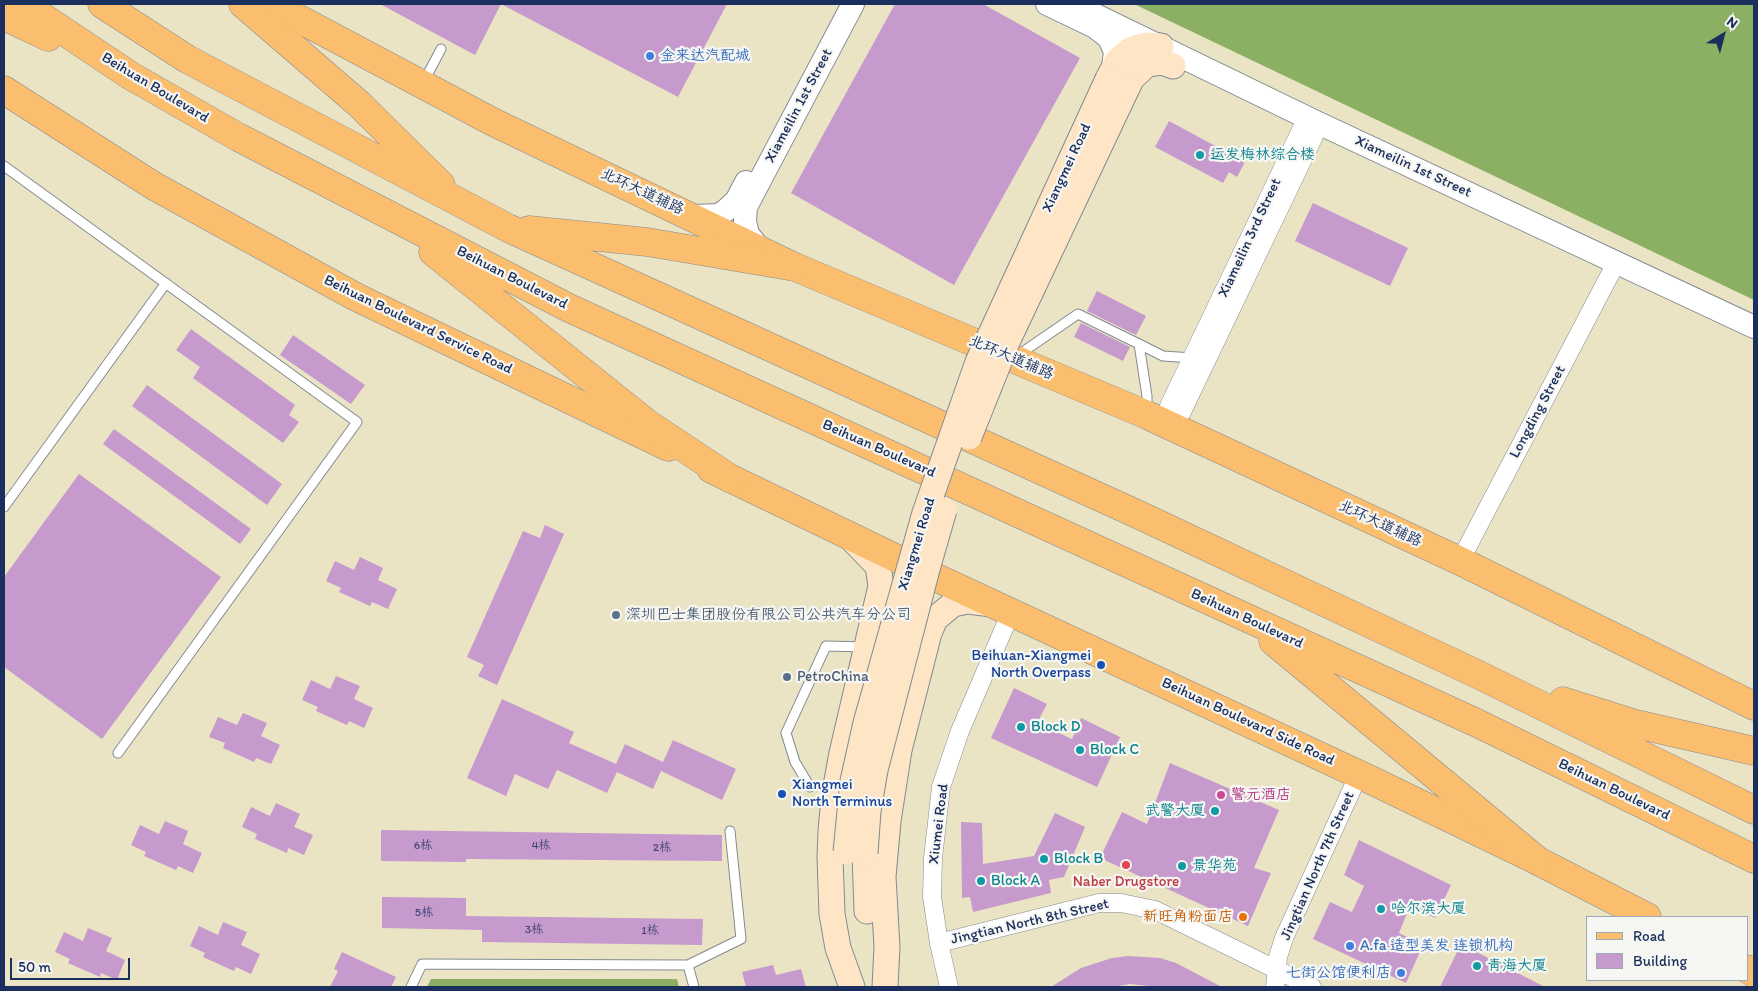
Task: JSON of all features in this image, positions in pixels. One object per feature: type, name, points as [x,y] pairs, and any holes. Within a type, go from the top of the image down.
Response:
[{"type":"main road","name":"Beihuan Boulevard","points":[[22,4],[131,76],[238,137],[569,308],[1010,508],[1247,620],[1477,723],[1754,859]]},
{"type":"main road","points":[[102,4],[187,59],[508,228],[1137,514],[1476,674],[1754,810]]},
{"type":"main road","points":[[118,4],[187,59]]},
{"type":"main road","points":[[243,4],[358,104],[460,204]]},
{"type":"main road","name":"北环大道辅路","points":[[271,4],[492,122],[694,216],[795,267],[1158,420],[1460,561],[1754,706]]},
{"type":"main road","points":[[4,16],[131,76]]},
{"type":"main road","name":"Xiangmei Road","points":[[884,987],[869,930],[855,852],[850,804],[859,753],[902,589],[926,513],[981,355],[1116,78],[1134,76],[1148,63],[1162,62],[1167,56]]},
{"type":"main road","name":"Beihuan Boulevard Service Road","points":[[4,90],[154,186],[356,297],[846,533]]},
{"type":"main road","points":[[378,210],[648,424],[731,479]]},
{"type":"main road","points":[[508,228],[647,242],[795,267]]},
{"type":"main road","points":[[846,533],[865,550],[878,566],[881,586],[834,797],[830,857],[831,896],[837,940],[846,975],[853,987]]},
{"type":"main road","name":"Beihuan Boulevard Side Road","points":[[846,533],[1359,774],[1538,861],[1645,916]]},
{"type":"main road","points":[[884,987],[887,947],[883,877],[888,821],[899,750],[929,633],[936,619],[953,604],[976,601],[1005,608]]},
{"type":"main road","points":[[872,621],[882,612],[901,607],[911,611],[922,621],[929,633]]},
{"type":"main road","points":[[1247,620],[1538,861]]},
{"type":"main road","points":[[1476,674],[1636,724],[1754,752]]},
{"type":"main road","name":"Xiangmei Road","points":[[853,987],[849,945],[855,852]]},
{"type":"street","name":"Xiameilin 1st Street","points":[[741,204],[842,4]]},
{"type":"street","name":"Xiameilin 1st Street","points":[[741,204],[853,4]]},
{"type":"street","points":[[1047,4],[1095,27],[1109,38],[1115,52],[1116,78]]},
{"type":"street","name":"Xiameilin 1st Street","points":[[1073,4],[1167,56],[1310,129],[1613,269],[1754,327]]},
{"type":"street","name":"Xiameilin 3rd Street","points":[[1158,420],[1170,406],[1310,129]]},
{"type":"street","name":"Xiameilin 3rd Street","points":[[1158,420],[1182,412],[1310,129]]},
{"type":"street","points":[[694,216],[718,215],[741,204],[748,234],[759,248]]},
{"type":"street","name":"Xiameilin 1st Street","points":[[1613,269],[1754,342]]},
{"type":"street","name":"Longding Street","points":[[1460,561],[1613,269]]},
{"type":"street","name":"Xiumei Road","points":[[949,987],[939,943],[932,897],[933,858],[941,787],[1005,608]]},
{"type":"street","name":"Jingtian North 7th Street","points":[[1275,987],[1276,968],[1284,938],[1359,774]]},
{"type":"street","name":"Jingtian North 8th Street","points":[[939,943],[1100,904],[1121,903],[1155,910],[1312,987]]},
{"type":"lane","points":[[422,86],[441,49]]},
{"type":"lane","points":[[4,166],[358,422],[118,752]]},
{"type":"lane","points":[[4,507],[166,283]]},
{"type":"lane","points":[[1017,360],[1027,349],[1078,314],[1163,356],[1193,358]]},
{"type":"lane","points":[[1139,344],[1147,396],[1158,420]]},
{"type":"lane","points":[[810,787],[795,762],[786,733],[826,646],[866,647]]},
{"type":"lane","points":[[411,987],[422,964],[688,965],[741,939],[730,831]]},
{"type":"lane","points":[[688,965],[694,987]]},
{"type":"green space","points":[[1134,4],[1754,4],[1754,300]]},
{"type":"green space","points":[[431,979],[677,979],[679,987],[427,987]]},
{"type":"building","points":[[380,4],[501,4],[475,55]]},
{"type":"building","name":"金来达汽配城","points":[[501,4],[727,4],[678,97]]},
{"type":"building","points":[[895,4],[983,4],[1080,58],[954,285],[791,193]]},
{"type":"building","name":"运发梅林综合楼","points":[[1169,121],[1245,162],[1237,177],[1229,172],[1223,183],[1155,147]]},
{"type":"building","points":[[1313,203],[1408,248],[1390,286],[1295,241]]},
{"type":"building","points":[[1097,291],[1146,316],[1136,335],[1087,311]]},
{"type":"building","points":[[1081,323],[1130,347],[1123,361],[1074,337]]},
{"type":"building","points":[[191,329],[295,405],[289,415],[299,422],[283,443],[193,378],[200,367],[176,350]]},
{"type":"building","points":[[293,335],[365,385],[351,404],[280,355]]},
{"type":"building","points":[[147,385],[282,484],[267,505],[132,406]]},
{"type":"building","points":[[114,429],[251,529],[240,544],[103,444]]},
{"type":"building","points":[[79,474],[221,577],[102,739],[4,667],[4,577]]},
{"type":"building","points":[[545,525],[564,534],[497,685],[478,676],[484,665],[467,657],[523,531],[540,538]]},
{"type":"building","points":[[360,557],[383,568],[378,580],[397,589],[388,609],[372,602],[370,606],[339,592],[341,588],[326,581],[335,561],[354,570]]},
{"type":"building","points":[[336,676],[360,686],[354,699],[373,708],[364,728],[349,721],[347,725],[316,711],[318,707],[302,700],[311,680],[330,689]]},
{"type":"building","points":[[1014,688],[1047,704],[1037,723],[1072,739],[1081,718],[1120,737],[1097,787],[991,738]]},
{"type":"building","points":[[502,699],[574,732],[569,743],[616,764],[625,744],[663,762],[673,740],[736,769],[722,800],[661,771],[653,789],[617,772],[607,793],[557,770],[548,789],[515,774],[506,796],[467,778]]},
{"type":"building","points":[[243,713],[267,723],[261,736],[280,745],[271,764],[256,758],[254,762],[223,748],[225,743],[209,737],[218,717],[237,725]]},
{"type":"building","points":[[1170,763],[1279,810],[1254,868],[1271,873],[1248,926],[1100,858],[1122,812],[1147,824]]},
{"type":"building","points":[[276,803],[300,814],[294,827],[313,835],[304,855],[288,848],[287,853],[255,839],[257,834],[242,827],[251,807],[270,816]]},
{"type":"building","points":[[1055,813],[1085,827],[1064,877],[1049,880],[1051,893],[973,912],[970,897],[962,898],[961,822],[982,823],[983,864],[1034,856]]},
{"type":"building","points":[[165,821],[188,831],[183,844],[202,853],[193,873],[178,866],[176,870],[144,856],[146,852],[131,845],[140,825],[159,834]]},
{"type":"building","points":[[381,830],[722,835],[722,861],[466,859],[466,862],[381,861]]},
{"type":"building","name":"哈尔滨大厦","points":[[1359,840],[1451,885],[1435,918],[1410,906],[1399,933],[1423,945],[1406,983],[1313,939],[1330,902],[1352,912],[1364,886],[1344,875]]},
{"type":"building","points":[[382,897],[466,898],[466,916],[703,919],[702,945],[482,942],[482,930],[382,928]]},
{"type":"building","points":[[223,922],[247,932],[241,945],[260,954],[251,974],[236,967],[234,971],[203,957],[205,953],[190,946],[199,926],[218,935]]},
{"type":"building","points":[[88,928],[112,938],[106,951],[125,960],[117,980],[101,973],[100,977],[68,963],[70,959],[55,952],[64,932],[83,941]]},
{"type":"building","name":"青海大厦","points":[[1461,944],[1545,987],[1440,987]]},
{"type":"building","points":[[342,952],[396,977],[391,987],[330,987],[338,971],[334,969]]},
{"type":"building","points":[[1128,956],[1160,958],[1176,963],[1222,987],[1158,987],[1130,984],[1112,987],[1051,987],[1081,968],[1112,958]]},
{"type":"building","points":[[773,965],[776,975],[801,969],[806,987],[746,987],[742,972]]},
{"type":"place","name":"金来达汽配城","points":[[650,56]]},
{"type":"place","name":"运发梅林综合楼","points":[[1200,155]]},
{"type":"place","name":"深圳巴士集团股份有限公司公共汽车分公司","points":[[616,615]]},
{"type":"place","name":"Beihuan-Xiangmei North Overpass","points":[[1101,665]]},
{"type":"place","name":"PetroChina","points":[[787,677]]},
{"type":"place","name":"Block D","points":[[1021,727]]},
{"type":"place","name":"Block C","points":[[1080,750]]},
{"type":"place","name":"Xiangmei North Terminus","points":[[782,794]]},
{"type":"place","name":"警元酒店","points":[[1221,795]]},
{"type":"place","name":"武警大厦","points":[[1215,811]]},
{"type":"place","name":"Block B","points":[[1044,859]]},
{"type":"place","name":"Naber Drugstore","points":[[1126,865]]},
{"type":"place","name":"景华苑","points":[[1182,866]]},
{"type":"place","name":"Block A","points":[[981,881]]},
{"type":"place","name":"哈尔滨大厦","points":[[1381,909]]},
{"type":"place","name":"新旺角粉面店","points":[[1243,917]]},
{"type":"place","name":"A.fa 造型美发 连锁机构","points":[[1350,946]]},
{"type":"place","name":"青海大厦","points":[[1477,966]]},
{"type":"place","name":"七街公馆便利店","points":[[1401,973]]}]
